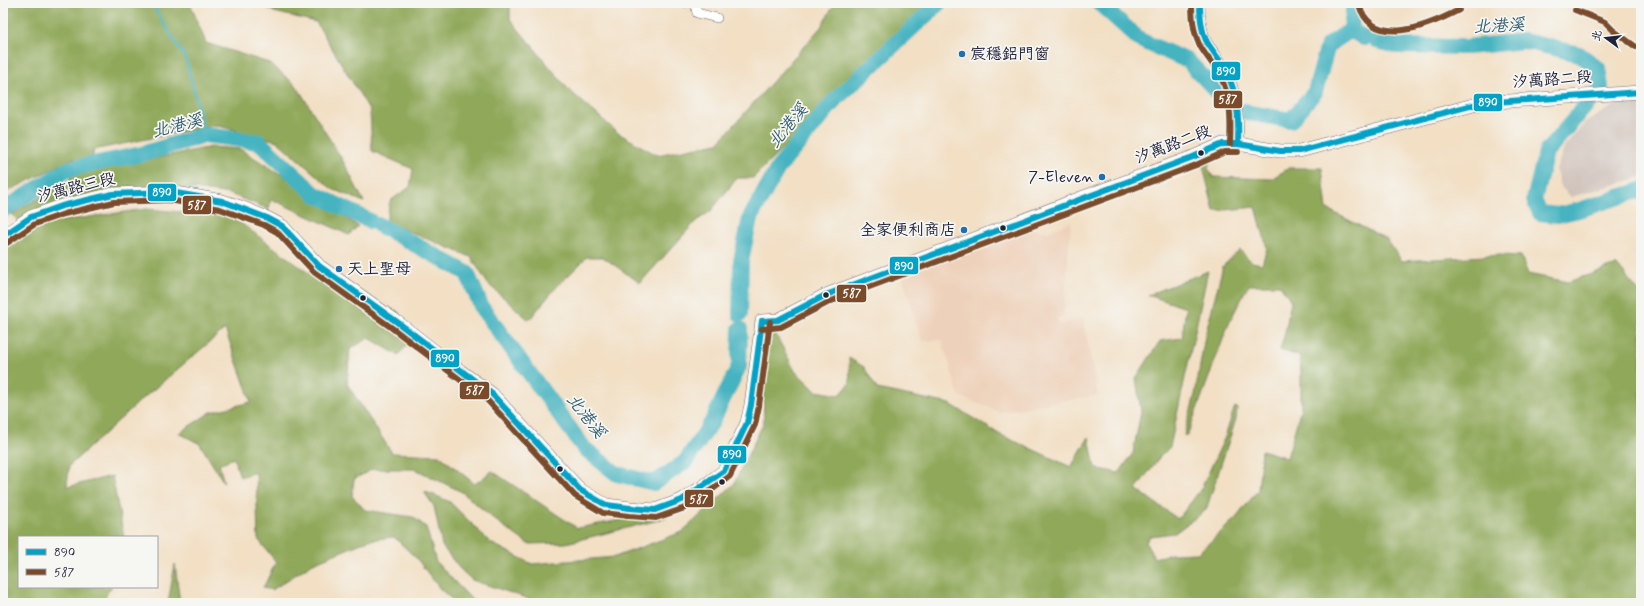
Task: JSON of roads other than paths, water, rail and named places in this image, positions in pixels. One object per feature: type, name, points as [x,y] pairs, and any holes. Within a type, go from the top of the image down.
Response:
[{"type":"street","points":[[675,3],[684,3]]},
{"type":"street","points":[[695,3],[697,13],[717,18]]},
{"type":"street","points":[[1200,3],[1201,26],[1207,40],[1226,70],[1235,93],[1240,125],[1238,144]]},
{"type":"street","name":"汐萬路二段","points":[[762,321],[778,320],[826,295],[1193,157],[1223,144],[1238,144],[1280,151],[1299,151],[1480,103],[1513,99],[1641,92]]},
{"type":"street","name":"汐萬路三段","points":[[3,236],[31,217],[62,206],[113,194],[170,192],[222,202],[255,213],[282,226],[319,266],[397,322],[492,394],[580,490],[606,505],[630,508],[655,510],[682,500],[724,471],[747,423],[751,405],[762,321]]},
{"type":"waterway","points":[[151,3],[186,59],[205,135]]},
{"type":"waterway","name":"北港溪","points":[[740,314],[741,261],[750,218],[778,168],[835,100],[939,3]]},
{"type":"waterway","name":"北港溪","points":[[1099,3],[1140,40],[1188,61],[1225,100],[1230,103]]},
{"type":"waterway","points":[[1351,30],[1354,3]]},
{"type":"waterway","name":"北港溪","points":[[1245,111],[1291,120],[1315,92],[1328,45],[1351,30],[1364,38]]},
{"type":"waterway","name":"北港溪","points":[[1377,41],[1398,46],[1467,47],[1524,41],[1579,54],[1598,68],[1601,87]]},
{"type":"waterway","name":"北港溪","points":[[1589,102],[1546,152],[1534,200],[1540,213],[1557,215],[1579,210],[1641,190]]},
{"type":"waterway","name":"北港溪","points":[[3,210],[68,169],[142,154],[205,135],[259,142],[315,194],[370,221]]},
{"type":"waterway","name":"北港溪","points":[[379,225],[467,273],[482,308],[584,448],[617,474],[654,483],[685,462],[712,422],[739,366],[740,329]]},
{"type":"place","name":"宸穩鋁門窗","points":[[962,54]]},
{"type":"place","name":"7-Eleven","points":[[1102,177]]},
{"type":"place","name":"全家便利商店","points":[[964,230]]},
{"type":"place","name":"天上聖母","points":[[339,269]]}]
